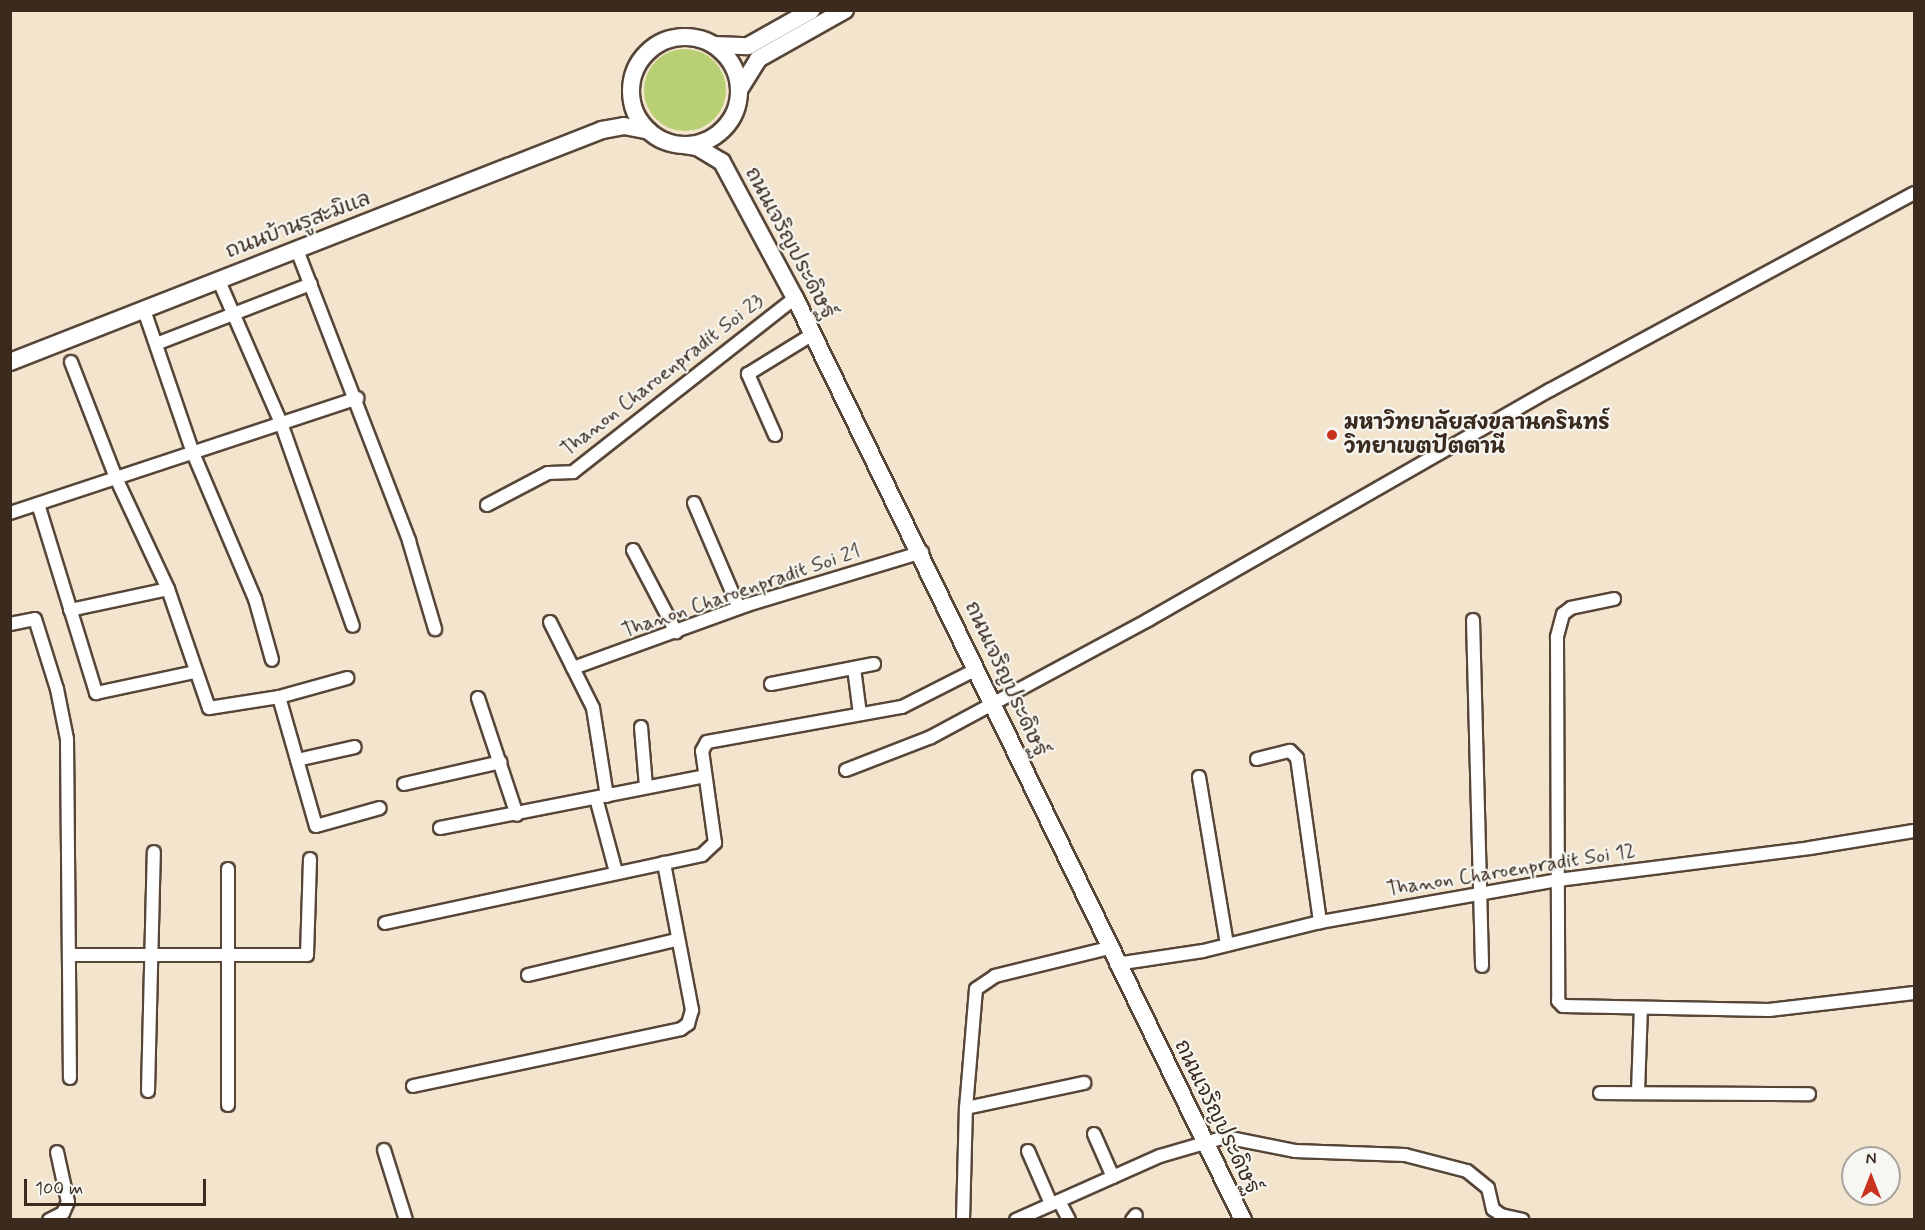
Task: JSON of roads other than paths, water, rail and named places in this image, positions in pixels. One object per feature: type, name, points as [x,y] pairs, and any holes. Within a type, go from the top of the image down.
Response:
[{"type":"main road","points":[[812,10],[748,46],[713,44],[680,37],[653,47],[636,67],[631,89],[635,112],[649,131],[666,141],[684,144],[708,139],[728,124],[740,90],[758,59],[845,10]]},
{"type":"main road","points":[[713,44],[727,56],[736,72],[740,90]]},
{"type":"main road","name":"ถนนบ้านรูสะมิแล","points":[[602,130],[618,117],[631,89]]},
{"type":"main road","name":"ถนนเจริญประดิษฐ์","points":[[722,162],[728,124]]},
{"type":"main road","name":"ถนนบ้านรูสะมิแล","points":[[10,363],[602,130],[624,126],[649,131]]},
{"type":"main road","name":"ถนนเจริญประดิษฐ์","points":[[684,144],[697,147],[722,162],[795,298],[922,552],[1112,956],[1243,1220]]},
{"type":"street","points":[[846,770],[931,737],[992,702],[1148,620],[1611,356],[1914,193]]},
{"type":"street","points":[[297,250],[357,398],[409,541],[435,629]]},
{"type":"street","points":[[219,280],[281,423],[353,626]]},
{"type":"street","points":[[156,344],[311,284]]},
{"type":"street","name":"Thanon Charoenpradit Soi 23","points":[[487,505],[548,472],[573,472],[795,298]]},
{"type":"street","points":[[144,310],[193,453],[255,599],[272,660]]},
{"type":"street","points":[[775,435],[748,374],[813,333]]},
{"type":"street","points":[[71,362],[116,478],[168,589],[209,708],[279,697],[347,678]]},
{"type":"street","points":[[10,513],[357,398]]},
{"type":"street","points":[[694,503],[739,608]]},
{"type":"street","points":[[38,504],[96,693],[195,672]]},
{"type":"street","points":[[633,550],[676,632]]},
{"type":"street","name":"Thanon Charoenpradit Soi 21","points":[[573,668],[739,608],[922,552]]},
{"type":"street","points":[[70,610],[168,589]]},
{"type":"street","points":[[1614,599],[1571,608],[1559,622],[1558,1001],[1563,1006],[1769,1010],[1914,993]]},
{"type":"street","points":[[10,624],[35,619],[57,689],[67,739],[70,1078]]},
{"type":"street","points":[[1473,620],[1482,966]]},
{"type":"street","points":[[550,622],[593,708],[600,732],[602,797],[616,872]]},
{"type":"street","points":[[771,684],[874,664]]},
{"type":"street","points":[[854,668],[860,714]]},
{"type":"street","points":[[385,923],[702,855],[715,843],[702,751],[707,742],[902,707],[977,669]]},
{"type":"street","points":[[279,697],[316,826],[380,808]]},
{"type":"street","points":[[478,698],[517,815]]},
{"type":"street","points":[[641,727],[646,787]]},
{"type":"street","points":[[297,760],[355,747]]},
{"type":"street","points":[[1257,759],[1290,751],[1297,758],[1320,922]]},
{"type":"street","points":[[404,784],[501,762]]},
{"type":"street","points":[[440,828],[517,815],[705,776]]},
{"type":"street","points":[[1199,777],[1227,945]]},
{"type":"street","name":"Thanon Charoenpradit Soi 12","points":[[963,1220],[966,1108],[976,989],[994,976],[1112,956],[1227,945],[1320,922],[1558,880],[1810,849],[1914,831]]},
{"type":"street","points":[[148,1091],[154,852]]},
{"type":"street","points":[[70,956],[230,953],[307,955],[310,859]]},
{"type":"street","points":[[413,1086],[681,1029],[688,1024],[692,1010],[676,940],[663,863]]},
{"type":"street","points":[[228,869],[230,953],[228,1105]]},
{"type":"street","points":[[528,975],[676,940]]},
{"type":"street","points":[[1638,1092],[1641,1008]]},
{"type":"street","points":[[966,1108],[1084,1083]]},
{"type":"street","points":[[1600,1093],[1809,1094]]},
{"type":"street","points":[[1094,1134],[1113,1177]]},
{"type":"street","points":[[1016,1220],[1113,1177],[1204,1142],[1234,1138],[1295,1151],[1405,1155],[1467,1171],[1488,1188],[1493,1209],[1501,1215],[1522,1220]]},
{"type":"street","points":[[384,1150],[406,1220]]},
{"type":"street","points":[[1028,1151],[1055,1202],[1069,1220]]},
{"type":"street","points":[[49,1220],[63,1213],[68,1202],[57,1152]]},
{"type":"place","name":"มหาวิทยาลัยสงขลานครินทร์ วิทยาเขตปัตตานี","points":[[1332,435]]}]
